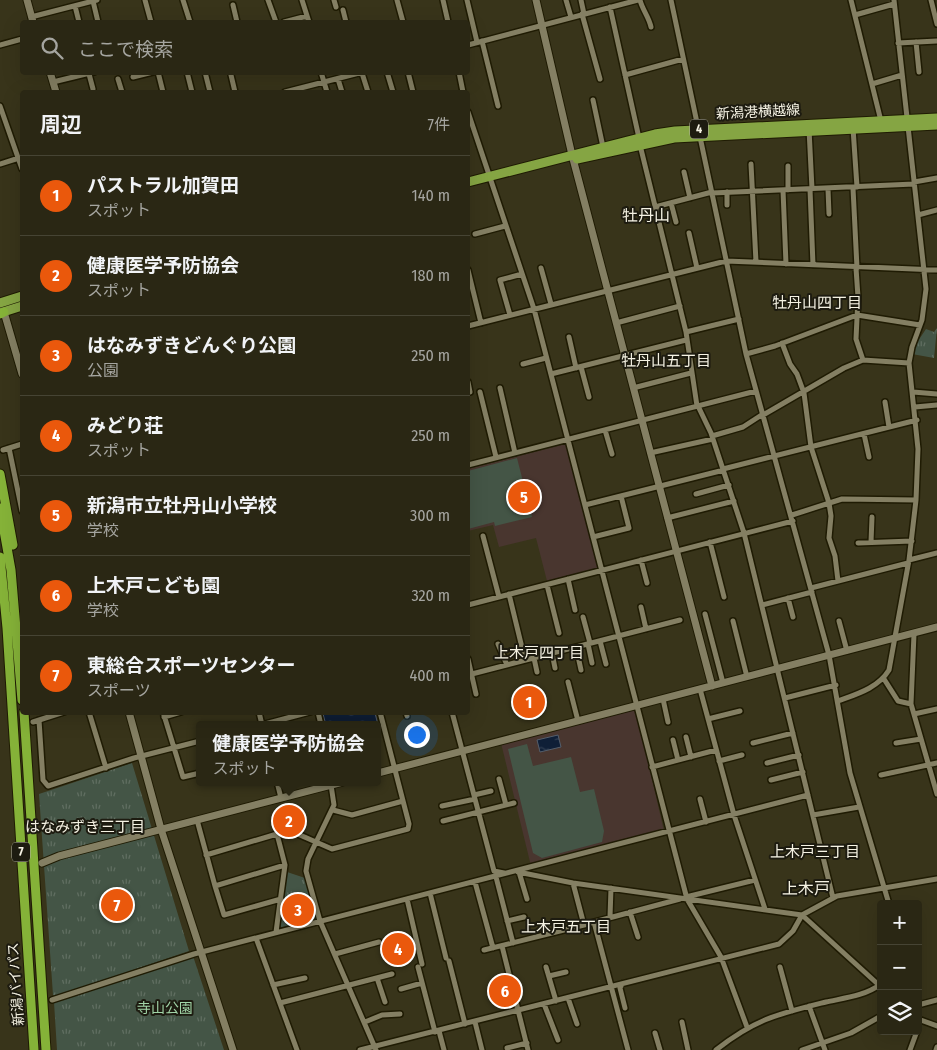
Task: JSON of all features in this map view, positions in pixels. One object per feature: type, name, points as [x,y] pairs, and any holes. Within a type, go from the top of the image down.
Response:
[{"type":"highway","points":[[0,474],[16,572],[20,623]]},
{"type":"highway","points":[[0,508],[11,570],[20,676]]},
{"type":"highway","name":"新潟バイパス","points":[[0,557],[34,1050]]},
{"type":"highway","points":[[0,597],[8,654]]},
{"type":"highway","name":"新潟バイパス","points":[[24,715],[46,1050]]},
{"type":"main road","name":"新潟港横越線","points":[[572,158],[604,147],[699,132],[906,123],[937,118]]},
{"type":"main road","name":"新潟港横越線","points":[[853,126],[882,120],[937,125]]},
{"type":"main road","name":"新潟港横越線","points":[[470,182],[490,179],[639,141]]},
{"type":"main road","name":"新潟港横越線","points":[[470,187],[490,179]]},
{"type":"main road","points":[[1,307],[20,297]]},
{"type":"main road","points":[[1,307],[20,306]]},
{"type":"street","points":[[27,0],[32,20],[96,0],[98,20]]},
{"type":"street","points":[[70,0],[78,20]]},
{"type":"street","points":[[145,0],[150,20]]},
{"type":"street","points":[[183,0],[189,20]]},
{"type":"street","points":[[268,0],[275,20]]},
{"type":"street","points":[[302,0],[308,20]]},
{"type":"street","points":[[334,0],[336,7]]},
{"type":"street","points":[[397,0],[402,20]]},
{"type":"street","points":[[443,0],[448,20]]},
{"type":"street","points":[[467,0],[498,106]]},
{"type":"street","points":[[536,0],[572,158],[712,686]]},
{"type":"street","points":[[566,0],[571,17]]},
{"type":"street","points":[[581,0],[600,79]]},
{"type":"street","points":[[470,44],[639,0],[641,6],[648,14],[651,27]]},
{"type":"street","points":[[671,0],[746,354],[829,656],[836,685],[849,766],[859,808],[888,900]]},
{"type":"street","points":[[851,0],[882,120]]},
{"type":"street","points":[[931,0],[937,21]]},
{"type":"street","points":[[838,700],[863,692],[884,679],[892,660],[894,638],[909,562],[916,500],[917,420],[909,363],[912,347],[920,325],[926,289],[894,2],[855,15]]},
{"type":"street","points":[[233,5],[237,20]]},
{"type":"street","points":[[610,7],[639,141],[686,332],[691,373],[698,406],[724,470],[744,534],[834,898]]},
{"type":"street","points":[[343,10],[346,20]]},
{"type":"street","points":[[297,20],[307,16]]},
{"type":"street","points":[[0,45],[20,40]]},
{"type":"street","points":[[898,43],[937,40]]},
{"type":"street","points":[[916,42],[919,72]]},
{"type":"street","points":[[625,75],[683,59]]},
{"type":"street","points":[[51,75],[55,90]]},
{"type":"street","points":[[53,82],[83,75]]},
{"type":"street","points":[[92,75],[93,89]]},
{"type":"street","points":[[133,77],[141,75]]},
{"type":"street","points":[[159,75],[162,90]]},
{"type":"street","points":[[188,75],[192,90]]},
{"type":"street","points":[[206,75],[210,90]]},
{"type":"street","points":[[231,75],[235,90]]},
{"type":"street","points":[[322,75],[327,90]]},
{"type":"street","points":[[292,90],[353,75]]},
{"type":"street","points":[[362,75],[367,90]]},
{"type":"street","points":[[388,75],[392,90]]},
{"type":"street","points":[[409,75],[412,90]]},
{"type":"street","points":[[460,75],[463,90]]},
{"type":"street","points":[[872,84],[902,75]]},
{"type":"street","points":[[118,79],[121,90]]},
{"type":"street","points":[[338,79],[341,90]]},
{"type":"street","points":[[593,100],[604,147]]},
{"type":"street","points":[[0,106],[20,162]]},
{"type":"street","points":[[470,118],[534,309],[685,898],[721,957],[747,1027]]},
{"type":"street","points":[[853,126],[857,268],[856,339],[863,360]]},
{"type":"street","points":[[809,127],[813,265]]},
{"type":"street","points":[[0,164],[19,158]]},
{"type":"street","points":[[751,164],[756,262]]},
{"type":"street","points":[[786,264],[786,190],[788,166]]},
{"type":"street","points":[[684,172],[690,198]]},
{"type":"street","points":[[655,207],[712,193],[828,189],[914,183],[937,178]]},
{"type":"street","points":[[828,189],[829,214]]},
{"type":"street","points":[[726,192],[727,205]]},
{"type":"street","points":[[671,203],[676,222]]},
{"type":"street","points":[[918,215],[937,210]]},
{"type":"street","points":[[475,234],[505,226]]},
{"type":"street","points":[[689,233],[697,268]]},
{"type":"street","points":[[470,326],[726,261],[937,270]]},
{"type":"street","points":[[541,268],[551,304]]},
{"type":"street","points":[[510,315],[500,280],[522,274]]},
{"type":"street","points":[[470,278],[481,323]]},
{"type":"street","points":[[616,323],[680,306]]},
{"type":"street","points":[[1,307],[20,368]]},
{"type":"street","points":[[746,354],[782,343],[857,315],[920,325]]},
{"type":"street","points":[[686,332],[738,319]]},
{"type":"street","points":[[569,337],[589,398]]},
{"type":"street","points":[[551,374],[686,340]]},
{"type":"street","points":[[782,343],[804,393],[808,411],[811,447],[829,503],[829,538],[835,556],[838,581]]},
{"type":"street","points":[[523,364],[546,358]]},
{"type":"street","points":[[650,454],[743,427],[844,368],[863,360],[909,363]]},
{"type":"street","points":[[633,388],[691,373]]},
{"type":"street","points":[[500,388],[515,453]]},
{"type":"street","points":[[470,464],[756,391]]},
{"type":"street","points":[[480,392],[496,457]]},
{"type":"street","points":[[913,392],[937,394]]},
{"type":"street","points":[[885,402],[889,427]]},
{"type":"street","points":[[915,407],[937,405]]},
{"type":"street","points":[[585,505],[917,420]]},
{"type":"street","points":[[605,430],[612,454]]},
{"type":"street","points":[[864,434],[869,457]]},
{"type":"street","points":[[20,445],[6,449],[20,503]]},
{"type":"street","points":[[696,494],[729,485]]},
{"type":"street","points":[[593,537],[629,528],[622,496]]},
{"type":"street","points":[[470,604],[744,534],[842,499],[916,500]]},
{"type":"street","points":[[667,518],[734,501]]},
{"type":"street","points":[[871,542],[872,517]]},
{"type":"street","points":[[483,536],[499,597]]},
{"type":"street","points":[[858,543],[912,540]]},
{"type":"street","points":[[710,542],[724,597]]},
{"type":"street","points":[[762,605],[937,553]]},
{"type":"street","points":[[641,560],[647,583]]},
{"type":"street","points":[[568,579],[575,610]]},
{"type":"street","points":[[547,585],[560,633]]},
{"type":"street","points":[[509,594],[525,660]]},
{"type":"street","points":[[788,598],[792,617]]},
{"type":"street","points":[[641,607],[646,629]]},
{"type":"street","points":[[705,614],[723,683]]},
{"type":"street","points":[[583,617],[592,663]]},
{"type":"street","points":[[470,674],[680,620]]},
{"type":"street","points":[[734,621],[747,677]]},
{"type":"street","points":[[839,621],[847,651]]},
{"type":"street","points":[[381,772],[937,627]]},
{"type":"street","points":[[914,634],[911,704],[937,794]]},
{"type":"street","points":[[600,641],[606,664]]},
{"type":"street","points":[[498,644],[507,665]]},
{"type":"street","points":[[576,647],[581,670]]},
{"type":"street","points":[[552,653],[556,668]]},
{"type":"street","points":[[534,658],[538,672]]},
{"type":"street","points":[[470,677],[476,694]]},
{"type":"street","points":[[884,679],[898,701],[911,704]]},
{"type":"street","points":[[568,682],[578,721]]},
{"type":"street","points":[[785,698],[836,685]]},
{"type":"street","points":[[700,690],[734,815],[765,910]]},
{"type":"street","points":[[662,699],[668,722]]},
{"type":"street","points":[[914,714],[937,709]]},
{"type":"street","points":[[708,719],[740,711]]},
{"type":"street","points":[[33,722],[55,715]]},
{"type":"street","points":[[90,715],[106,768]]},
{"type":"street","points":[[130,715],[162,829],[233,1050]]},
{"type":"street","points":[[164,715],[183,777],[196,774]]},
{"type":"street","points":[[277,721],[299,715]]},
{"type":"street","points":[[206,855],[277,834],[293,832],[332,849],[408,829],[409,824],[381,715]]},
{"type":"street","points":[[453,715],[494,871],[507,874]]},
{"type":"street","points":[[39,720],[43,780],[46,785],[51,786],[140,756],[196,742]]},
{"type":"street","points":[[752,743],[793,733]]},
{"type":"street","points":[[686,737],[691,757]]},
{"type":"street","points":[[896,744],[921,739]]},
{"type":"street","points":[[673,740],[678,760]]},
{"type":"street","points":[[652,767],[716,750]]},
{"type":"street","points":[[719,761],[742,755]]},
{"type":"street","points":[[767,763],[799,755]]},
{"type":"street","points":[[881,775],[937,763]]},
{"type":"street","points":[[771,780],[803,772]]},
{"type":"street","points":[[499,779],[506,806]]},
{"type":"street","points":[[278,786],[281,798]]},
{"type":"street","points":[[42,863],[162,829],[328,786]]},
{"type":"street","points":[[332,786],[335,800],[333,810],[316,842],[306,865],[306,871],[320,921],[376,1049]]},
{"type":"street","points":[[442,806],[491,791]]},
{"type":"street","points":[[52,1000],[202,952],[518,872],[808,795]]},
{"type":"street","points":[[700,799],[706,822]]},
{"type":"street","points":[[333,810],[352,814],[403,801]]},
{"type":"street","points":[[443,821],[514,803]]},
{"type":"street","points":[[813,815],[859,808]]},
{"type":"street","points":[[196,820],[224,915],[280,899]]},
{"type":"street","points":[[276,932],[285,865],[277,834]]},
{"type":"street","points":[[215,886],[285,865]]},
{"type":"street","points":[[518,872],[610,888],[802,915],[877,983]]},
{"type":"street","points":[[518,872],[527,899]]},
{"type":"street","points":[[496,877],[513,943]]},
{"type":"street","points":[[360,1050],[376,1049],[721,957],[779,944],[793,931],[802,915],[834,898],[884,887],[891,888],[937,879]]},
{"type":"street","points":[[484,950],[755,880]]},
{"type":"street","points":[[476,882],[493,948]]},
{"type":"street","points":[[573,882],[584,925]]},
{"type":"street","points":[[610,888],[610,917]]},
{"type":"street","points":[[708,902],[710,891]]},
{"type":"street","points":[[430,893],[465,1024]]},
{"type":"street","points":[[407,899],[422,983],[444,1050]]},
{"type":"street","points":[[630,912],[638,937]]},
{"type":"street","points":[[507,921],[524,917]]},
{"type":"street","points":[[594,922],[628,1050]]},
{"type":"street","points":[[256,938],[297,1050]]},
{"type":"street","points":[[334,954],[379,942]]},
{"type":"street","points":[[502,946],[528,1050]]},
{"type":"street","points":[[780,967],[792,1011]]},
{"type":"street","points":[[546,968],[556,1001]]},
{"type":"street","points":[[549,976],[566,972]]},
{"type":"street","points":[[280,1003],[392,974]]},
{"type":"street","points":[[273,985],[306,978]]},
{"type":"street","points":[[377,978],[385,1002]]},
{"type":"street","points":[[401,989],[422,983]]},
{"type":"street","points":[[622,984],[620,988],[625,1008]]},
{"type":"street","points":[[716,1050],[747,1027],[762,1020],[809,1006],[864,993],[877,987]]},
{"type":"street","points":[[568,998],[577,1024]]},
{"type":"street","points":[[922,1004],[937,1000]]},
{"type":"street","points":[[544,1004],[558,1040]]},
{"type":"street","points":[[809,1006],[825,1050]]},
{"type":"street","points":[[365,1022],[382,1015],[400,1014]]},
{"type":"street","points":[[802,1050],[851,1033],[877,1018]]},
{"type":"street","points":[[922,1021],[937,1026]]},
{"type":"street","points":[[475,1022],[482,1050]]},
{"type":"street","points":[[682,1022],[688,1050]]},
{"type":"street","points":[[655,1033],[660,1050]]},
{"type":"street","points":[[910,1050],[916,1035]]},
{"type":"street","points":[[507,1048],[527,1043]]},
{"type":"shaded area","points":[[566,444],[598,568],[547,581],[536,538],[499,547],[493,525],[470,531],[470,468]]},
{"type":"shaded area","points":[[636,710],[664,831],[531,866],[501,743]]},
{"type":"green space","points":[[937,328],[934,358],[912,354],[926,329],[934,332]]},
{"type":"green space","points":[[517,458],[532,517],[495,526],[494,522],[470,528],[470,470]]},
{"type":"green space","points":[[527,744],[533,766],[571,757],[580,792],[594,789],[604,831],[602,842],[542,858],[533,853],[508,749]]},
{"type":"green space","points":[[132,763],[189,951],[56,996],[53,995],[39,794]]},
{"type":"green space","points":[[284,871],[308,879],[320,921],[285,930],[277,924]]},
{"type":"green space","name":"寺山公園","points":[[193,956],[224,1050],[57,1050],[54,1002]]},
{"type":"water","points":[[323,715],[376,715],[377,721],[325,721]]},
{"type":"water","points":[[558,735],[561,747],[540,752],[537,740]]},
{"type":"place","name":"新潟市立牡丹山小学校","points":[[524,497]]},
{"type":"place","name":"パストラル加賀田","points":[[529,702]]},
{"type":"place","name":"健康医学予防協会","points":[[289,821]]},
{"type":"place","name":"東総合スポーツセンター","points":[[117,905]]},
{"type":"place","name":"はなみずきどんぐり公園","points":[[298,910]]},
{"type":"place","name":"みどり荘","points":[[398,949]]},
{"type":"place","name":"上木戸こども園","points":[[505,991]]},
{"type":"district","name":"牡丹山","points":[[646,215]]},
{"type":"district","name":"牡丹山四丁目","points":[[817,303]]},
{"type":"district","name":"牡丹山五丁目","points":[[666,361]]},
{"type":"district","name":"上木戸四丁目","points":[[539,653]]},
{"type":"district","name":"はなみずき三丁目","points":[[85,827]]},
{"type":"district","name":"上木戸三丁目","points":[[815,852]]},
{"type":"district","name":"上木戸","points":[[806,888]]},
{"type":"district","name":"上木戸五丁目","points":[[566,927]]}]
